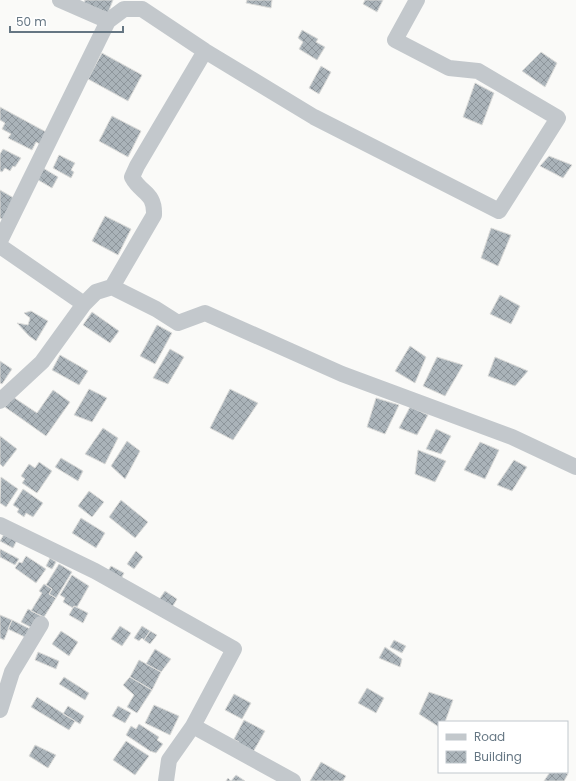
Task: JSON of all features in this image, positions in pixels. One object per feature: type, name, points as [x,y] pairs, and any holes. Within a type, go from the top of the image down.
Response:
[{"type":"street","points":[[60,0],[108,21]]},
{"type":"street","points":[[0,241],[108,21],[124,8],[142,8],[205,51],[314,117],[499,211],[558,118],[478,71],[449,68],[396,40],[417,0]]},
{"type":"street","points":[[0,401],[42,362],[84,304],[96,292],[112,287],[154,215],[154,205],[149,194],[137,186],[132,177],[205,51]]},
{"type":"street","points":[[0,246],[84,304]]},
{"type":"street","points":[[112,287],[156,309],[178,324],[205,313],[342,374],[512,437],[576,467]]},
{"type":"street","points":[[0,525],[95,571],[234,649],[193,726],[169,760],[166,781]]},
{"type":"street","points":[[0,710],[12,672],[41,624]]},
{"type":"street","points":[[193,726],[293,781]]},
{"type":"building","points":[[85,0],[113,0],[108,13],[84,3]]},
{"type":"building","points":[[247,0],[272,0],[271,8],[246,3]]},
{"type":"building","points":[[365,0],[383,0],[377,12],[363,4]]},
{"type":"building","points":[[302,30],[318,39],[316,42],[325,47],[317,60],[299,49],[303,42],[298,38]]},
{"type":"building","points":[[541,52],[557,63],[545,87],[522,71]]},
{"type":"building","points":[[102,53],[142,75],[128,101],[88,79]]},
{"type":"building","points":[[321,66],[331,72],[319,94],[309,88]]},
{"type":"building","points":[[475,83],[494,93],[482,125],[463,117]]},
{"type":"building","points":[[0,107],[46,132],[40,144],[36,142],[32,150],[8,138],[11,134],[2,129],[5,123],[0,120]]},
{"type":"building","points":[[112,116],[141,131],[128,157],[99,141]]},
{"type":"building","points":[[3,149],[21,158],[15,167],[13,166],[10,171],[5,168],[2,172],[0,171],[0,154]]},
{"type":"building","points":[[59,155],[75,163],[71,170],[74,172],[71,178],[53,168]]},
{"type":"building","points":[[549,156],[572,165],[563,178],[540,166]]},
{"type":"building","points":[[43,168],[58,177],[52,188],[33,177]]},
{"type":"building","points":[[0,190],[19,201],[7,222],[0,218]]},
{"type":"building","points":[[105,216],[131,229],[118,255],[92,241]]},
{"type":"building","points":[[491,228],[511,235],[498,266],[481,258]]},
{"type":"building","points":[[500,295],[520,306],[511,324],[490,314]]},
{"type":"building","points":[[31,311],[48,321],[36,341],[17,323],[28,325],[30,318],[24,313]]},
{"type":"building","points":[[92,312],[119,331],[110,343],[83,325]]},
{"type":"building","points":[[157,325],[172,333],[155,364],[140,356]]},
{"type":"building","points":[[410,346],[426,357],[415,383],[395,371]]},
{"type":"building","points":[[170,349],[184,357],[168,384],[153,378]]},
{"type":"building","points":[[60,355],[88,371],[79,385],[52,370]]},
{"type":"building","points":[[437,357],[463,365],[445,396],[423,386]]},
{"type":"building","points":[[495,357],[528,371],[515,386],[488,376]]},
{"type":"building","points":[[0,361],[12,369],[2,384],[0,383]]},
{"type":"building","points":[[89,389],[107,398],[92,422],[74,415]]},
{"type":"building","points":[[230,389],[258,403],[233,440],[210,428]]},
{"type":"building","points":[[53,390],[70,402],[46,436],[5,407],[13,397],[37,413]]},
{"type":"building","points":[[376,398],[399,405],[385,434],[367,427]]},
{"type":"building","points":[[410,407],[428,415],[417,435],[399,428]]},
{"type":"building","points":[[103,428],[118,438],[105,464],[85,454]]},
{"type":"building","points":[[436,429],[451,436],[441,454],[426,449]]},
{"type":"building","points":[[0,436],[17,449],[3,467],[0,464]]},
{"type":"building","points":[[127,441],[140,451],[125,479],[111,466]]},
{"type":"building","points":[[480,442],[499,450],[485,479],[464,470]]},
{"type":"building","points":[[418,450],[446,461],[435,482],[415,474]]},
{"type":"building","points":[[61,458],[83,471],[78,481],[55,467]]},
{"type":"building","points":[[514,460],[527,467],[512,491],[497,485]]},
{"type":"building","points":[[39,462],[52,471],[37,493],[22,483],[25,479],[21,476],[29,464],[35,468]]},
{"type":"building","points":[[1,477],[18,489],[6,507],[0,503]]},
{"type":"building","points":[[23,489],[43,503],[33,517],[26,513],[24,517],[17,512],[19,509],[13,505]]},
{"type":"building","points":[[89,491],[104,502],[92,517],[78,506]]},
{"type":"building","points":[[121,500],[148,522],[135,538],[109,517]]},
{"type":"building","points":[[81,518],[105,533],[96,548],[72,533]]},
{"type":"building","points":[[6,531],[18,538],[13,548],[0,541]]},
{"type":"building","points":[[0,549],[19,559],[15,565],[0,557]]},
{"type":"building","points":[[136,551],[143,557],[134,569],[127,564]]},
{"type":"building","points":[[26,556],[46,569],[36,583],[15,568],[19,562],[22,563]]},
{"type":"building","points":[[50,558],[56,562],[52,569],[46,566]]},
{"type":"building","points":[[59,564],[72,572],[56,598],[49,594],[52,589],[46,585]]},
{"type":"building","points":[[111,566],[124,573],[120,581],[106,574]]},
{"type":"building","points":[[72,575],[89,586],[77,607],[74,606],[73,608],[63,602],[65,598],[60,595]]},
{"type":"building","points":[[44,584],[52,589],[49,594],[56,598],[44,617],[31,611],[42,593],[39,591]]},
{"type":"building","points":[[165,591],[177,599],[171,609],[158,601]]},
{"type":"building","points":[[74,606],[88,613],[83,623],[69,615]]},
{"type":"building","points":[[28,609],[41,616],[34,629],[21,622]]},
{"type":"building","points":[[0,615],[12,620],[4,640],[0,638]]},
{"type":"building","points":[[12,620],[32,630],[27,638],[8,629]]},
{"type":"building","points":[[120,626],[131,633],[122,646],[111,639]]},
{"type":"building","points":[[142,626],[150,631],[144,640],[142,638],[139,641],[134,638]]},
{"type":"building","points":[[61,631],[78,642],[69,656],[52,644]]},
{"type":"building","points":[[150,631],[157,635],[150,644],[144,640]]},
{"type":"building","points":[[394,640],[406,646],[402,653],[390,647]]},
{"type":"building","points":[[385,647],[402,659],[400,667],[379,658]]},
{"type":"building","points":[[155,649],[171,659],[161,672],[146,664]]},
{"type":"building","points":[[38,652],[59,661],[56,669],[35,660]]},
{"type":"building","points":[[139,660],[161,672],[152,690],[130,677]]},
{"type":"building","points":[[64,677],[89,693],[85,700],[59,684]]},
{"type":"building","points":[[130,677],[152,690],[137,713],[127,707],[134,695],[123,685]]},
{"type":"building","points":[[367,688],[384,698],[376,713],[358,703]]},
{"type":"building","points":[[429,692],[453,700],[445,721],[438,721],[438,726],[419,714]]},
{"type":"building","points":[[234,694],[251,703],[242,719],[225,710]]},
{"type":"building","points":[[37,697],[75,721],[69,730],[31,707]]},
{"type":"building","points":[[154,705],[179,716],[170,735],[145,723]]},
{"type":"building","points":[[68,706],[84,716],[80,724],[63,714]]},
{"type":"building","points":[[118,706],[131,713],[125,723],[112,716]]},
{"type":"building","points":[[244,720],[265,731],[253,752],[238,744],[239,742],[234,739]]},
{"type":"building","points":[[139,724],[159,737],[157,740],[163,744],[156,753],[150,751],[126,735],[131,726],[136,729]]},
{"type":"building","points":[[126,741],[149,756],[135,775],[113,760]]},
{"type":"building","points":[[35,745],[56,755],[48,768],[29,756]]},
{"type":"building","points":[[321,762],[346,776],[343,781],[310,781]]},
{"type":"building","points":[[549,773],[568,774],[564,781],[544,781]]},
{"type":"building","points":[[236,775],[245,781],[231,781]]}]
